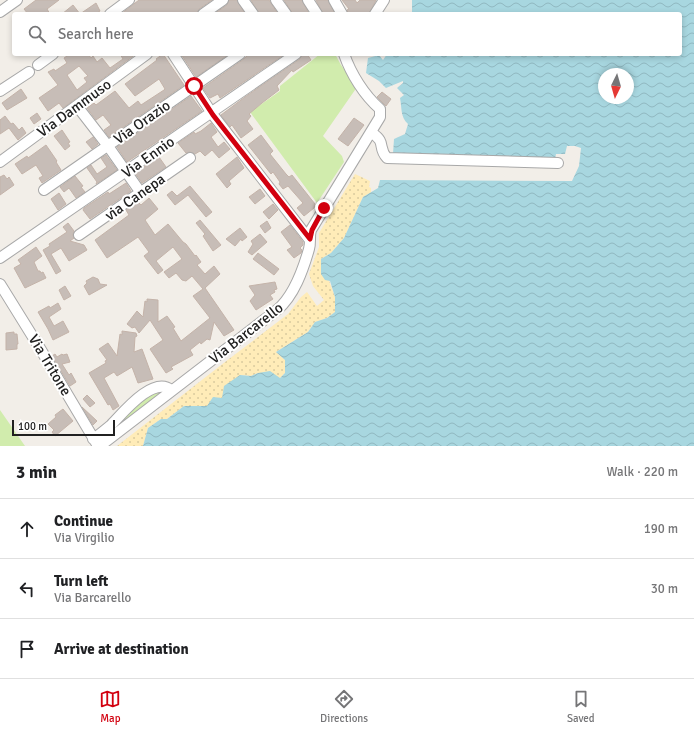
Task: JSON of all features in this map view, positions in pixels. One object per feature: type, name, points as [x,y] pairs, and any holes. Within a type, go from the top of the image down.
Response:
[{"type":"street","points":[[0,12],[17,0]]},
{"type":"street","points":[[113,12],[129,0]]},
{"type":"street","points":[[206,12],[223,0]]},
{"type":"street","points":[[243,0],[252,12]]},
{"type":"street","points":[[276,0],[285,12]]},
{"type":"street","points":[[308,0],[316,12]]},
{"type":"street","points":[[334,0],[341,12]]},
{"type":"street","points":[[376,12],[384,0]]},
{"type":"street","points":[[38,65],[51,56]]},
{"type":"street","name":"Via Dammuso","points":[[0,162],[144,56]]},
{"type":"street","points":[[174,56],[211,112],[310,239]]},
{"type":"street","name":"Via Orazio","points":[[44,190],[237,56]]},
{"type":"street","name":"Via Barcarello","points":[[97,444],[171,390],[286,302],[295,288],[309,248],[312,230],[317,219],[372,133],[379,121],[381,112],[365,93],[347,62],[346,56]]},
{"type":"street","name":"Via Ennio","points":[[0,258],[211,112],[282,58]]},
{"type":"street","points":[[0,91],[29,72]]},
{"type":"street","points":[[77,106],[108,146],[141,193]]},
{"type":"street","points":[[372,133],[379,137],[383,154],[387,158],[558,163]]},
{"type":"street","name":"via Canepa","points":[[79,236],[190,158]]},
{"type":"street","name":"Via Tritone","points":[[0,284],[97,444]]},
{"type":"street","points":[[97,444],[106,430],[143,394],[160,387],[165,387],[171,390]]},
{"type":"green space","points":[[318,56],[336,56],[355,83],[355,90],[323,136],[342,156],[344,162],[317,203],[250,112],[280,91],[280,86]]},
{"type":"green space","points":[[158,392],[160,394],[110,433],[141,400]]},
{"type":"green space","points":[[0,410],[25,446],[0,446]]},
{"type":"sand","points":[[355,174],[370,181],[369,187],[371,188],[371,193],[363,197],[344,238],[331,253],[321,259],[335,297],[335,312],[327,318],[315,322],[308,332],[276,352],[285,360],[285,373],[280,378],[258,373],[251,376],[240,375],[222,398],[207,406],[184,406],[167,419],[161,419],[148,428],[143,446],[117,446],[288,314],[301,297],[307,292],[317,306],[324,300],[313,286],[309,274],[319,247],[319,233]]},
{"type":"water","points":[[412,0],[694,0],[694,446],[143,446],[148,428],[161,419],[167,419],[184,406],[207,406],[213,397],[222,398],[224,386],[240,375],[251,376],[270,371],[280,378],[285,373],[285,360],[276,352],[308,332],[315,322],[327,318],[335,312],[335,297],[330,281],[325,280],[321,274],[321,259],[331,253],[344,238],[363,197],[378,188],[380,180],[572,181],[579,166],[581,148],[575,146],[567,146],[565,154],[556,154],[555,159],[393,154],[394,139],[405,134],[408,124],[405,121],[402,112],[400,98],[404,95],[397,88],[403,83],[403,81],[386,88],[379,81],[366,73],[368,58],[380,56],[383,60],[386,56],[682,56],[682,12],[412,12]]},
{"type":"building","points":[[36,0],[59,0],[47,9],[49,12],[26,12],[24,9]]},
{"type":"building","points":[[139,0],[212,0],[199,9],[198,12],[124,12]]},
{"type":"building","points":[[229,0],[237,0],[244,12],[217,12],[227,5]]},
{"type":"building","points":[[251,0],[269,0],[277,12],[258,12]]},
{"type":"building","points":[[284,0],[302,0],[308,12],[292,12]]},
{"type":"building","points":[[316,0],[328,0],[334,12],[322,12]]},
{"type":"building","points":[[342,0],[355,0],[357,3],[360,0],[376,0],[370,12],[348,12],[347,10],[349,9]]},
{"type":"building","points":[[96,3],[100,11],[98,12],[83,12]]},
{"type":"building","points":[[73,5],[78,12],[64,12]]},
{"type":"building","points":[[67,56],[90,56],[91,58],[93,56],[97,62],[102,58],[110,68],[123,59],[121,56],[133,56],[63,108],[59,103],[48,111],[39,98],[58,85],[48,72],[54,69],[55,71],[67,63],[64,58]],"holes":[[[79,66],[88,76],[84,78],[87,82],[77,90],[67,75]]]},
{"type":"building","points":[[160,56],[164,56],[184,85],[109,137],[104,130],[111,125],[103,115],[96,120],[87,108],[94,103],[96,105],[115,91],[129,108],[138,101],[141,105],[164,90],[165,89],[159,79],[135,96],[125,84],[157,60],[156,59]]},
{"type":"building","points":[[182,56],[226,56],[196,77]]},
{"type":"building","points":[[247,56],[282,56],[220,98],[218,94],[210,98],[203,88]]},
{"type":"building","points":[[301,56],[308,56],[311,60],[293,72],[292,70],[277,86],[279,90],[249,114],[251,116],[247,121],[253,129],[241,138],[232,125],[230,127],[221,115],[300,59]]},
{"type":"building","points":[[21,89],[27,98],[7,110],[2,103]]},
{"type":"building","points":[[382,92],[391,99],[386,106],[377,97]]},
{"type":"building","points":[[191,96],[202,111],[127,162],[117,147]]},
{"type":"building","points":[[37,113],[41,119],[34,124],[30,118]]},
{"type":"building","points":[[5,116],[11,124],[13,123],[19,130],[22,127],[26,133],[18,140],[9,128],[0,134],[0,120]]},
{"type":"building","points":[[354,118],[364,125],[348,146],[338,139]]},
{"type":"building","points":[[211,123],[217,132],[211,137],[218,147],[224,142],[230,149],[219,158],[212,150],[205,156],[200,151],[195,154],[190,152],[186,153],[178,143],[194,132],[195,134],[201,131]]},
{"type":"building","points":[[62,130],[70,142],[68,143],[70,146],[65,150],[54,136]]},
{"type":"building","points":[[261,135],[273,151],[270,154],[289,177],[292,175],[315,204],[314,208],[304,216],[297,208],[303,203],[288,186],[283,189],[273,172],[271,174],[248,145]]},
{"type":"building","points":[[93,137],[98,144],[92,149],[86,142]]},
{"type":"building","points":[[46,145],[57,161],[56,162],[61,170],[42,183],[39,178],[43,176],[36,165],[22,174],[15,164],[27,156],[28,158]]},
{"type":"building","points":[[106,155],[117,170],[96,184],[97,182],[87,168],[91,165],[97,174],[107,167],[101,158]]},
{"type":"building","points":[[159,157],[166,167],[142,183],[135,173]]},
{"type":"building","points":[[237,157],[244,168],[229,181],[231,184],[227,188],[216,174]]},
{"type":"building","points":[[4,175],[7,179],[9,177],[14,185],[0,195],[0,177]]},
{"type":"building","points":[[75,176],[83,186],[81,187],[85,192],[76,198],[69,188],[64,192],[60,187]]},
{"type":"building","points":[[126,183],[131,191],[90,219],[83,210],[84,208],[108,192],[109,194]]},
{"type":"building","points":[[190,186],[212,212],[206,217],[188,195],[175,205],[167,195],[172,191],[177,196]]},
{"type":"building","points":[[260,189],[265,196],[255,204],[249,197]]},
{"type":"building","points":[[59,193],[66,204],[58,210],[51,199]]},
{"type":"building","points":[[149,198],[158,209],[145,220],[155,235],[168,224],[195,256],[196,255],[201,262],[197,265],[205,274],[214,266],[220,274],[205,288],[234,330],[224,336],[214,322],[210,340],[207,339],[201,344],[200,342],[190,350],[193,355],[171,367],[173,369],[166,373],[150,349],[163,340],[150,320],[139,333],[135,327],[132,328],[127,324],[137,311],[143,317],[145,301],[147,302],[147,299],[158,300],[158,322],[167,316],[175,327],[173,328],[181,341],[210,318],[193,296],[203,289],[192,276],[186,281],[182,280],[176,273],[169,278],[164,272],[182,259],[173,247],[156,261],[163,270],[158,274],[144,256],[149,252],[138,237],[107,258],[95,240],[129,215],[126,210],[138,202],[141,205]]},
{"type":"building","points":[[273,204],[278,210],[269,219],[263,212]]},
{"type":"building","points":[[200,220],[221,245],[213,251],[203,236],[205,234],[196,223]]},
{"type":"building","points":[[267,221],[271,228],[265,233],[260,226]]},
{"type":"building","points":[[68,223],[74,231],[74,238],[70,241],[84,245],[87,250],[69,261],[61,248],[51,254],[61,271],[56,274],[43,250],[67,232],[63,227]]},
{"type":"building","points":[[290,225],[303,242],[303,245],[300,248],[302,250],[301,253],[294,258],[287,250],[292,247],[281,232]]},
{"type":"building","points":[[240,228],[247,237],[242,241],[241,239],[235,246],[226,239]]},
{"type":"building","points":[[260,234],[267,242],[252,255],[248,252],[253,244],[251,241]]},
{"type":"building","points":[[36,247],[42,256],[34,262],[38,271],[41,273],[43,272],[46,278],[25,288],[14,268],[21,264],[18,260]]},
{"type":"building","points":[[258,253],[279,269],[274,275],[253,259]]},
{"type":"building","points":[[93,277],[98,279],[100,284],[107,285],[89,295],[84,286],[87,283],[86,281]]},
{"type":"building","points":[[275,282],[277,289],[270,295],[273,299],[256,310],[250,301],[255,295],[249,286]]},
{"type":"building","points":[[65,286],[71,296],[64,300],[59,290]]},
{"type":"building","points":[[58,303],[61,309],[49,317],[54,326],[63,321],[69,332],[53,340],[38,312],[49,306],[50,308]]},
{"type":"building","points":[[122,331],[136,333],[137,336],[135,337],[134,352],[142,349],[153,379],[138,383],[132,367],[117,376],[114,372],[104,378],[119,406],[113,410],[110,404],[108,405],[89,373],[106,363],[105,361],[107,360],[99,349],[108,343],[117,356],[120,334],[122,335]]},
{"type":"building","points":[[14,332],[14,334],[17,334],[17,349],[6,350],[6,333]]},
{"type":"building","points":[[55,354],[57,357],[62,354],[67,354],[70,362],[62,364],[69,375],[71,373],[76,382],[70,386],[52,356]]},
{"type":"building","points":[[87,395],[95,403],[90,407],[83,399]]},
{"type":"building","points":[[82,407],[97,421],[93,425]]},
{"type":"building","points":[[63,409],[73,421],[55,436],[52,432],[54,430],[48,424],[56,417],[55,415]]},
{"type":"route","points":[[194,86],[213,115],[310,239],[310,234],[324,208]]}]
